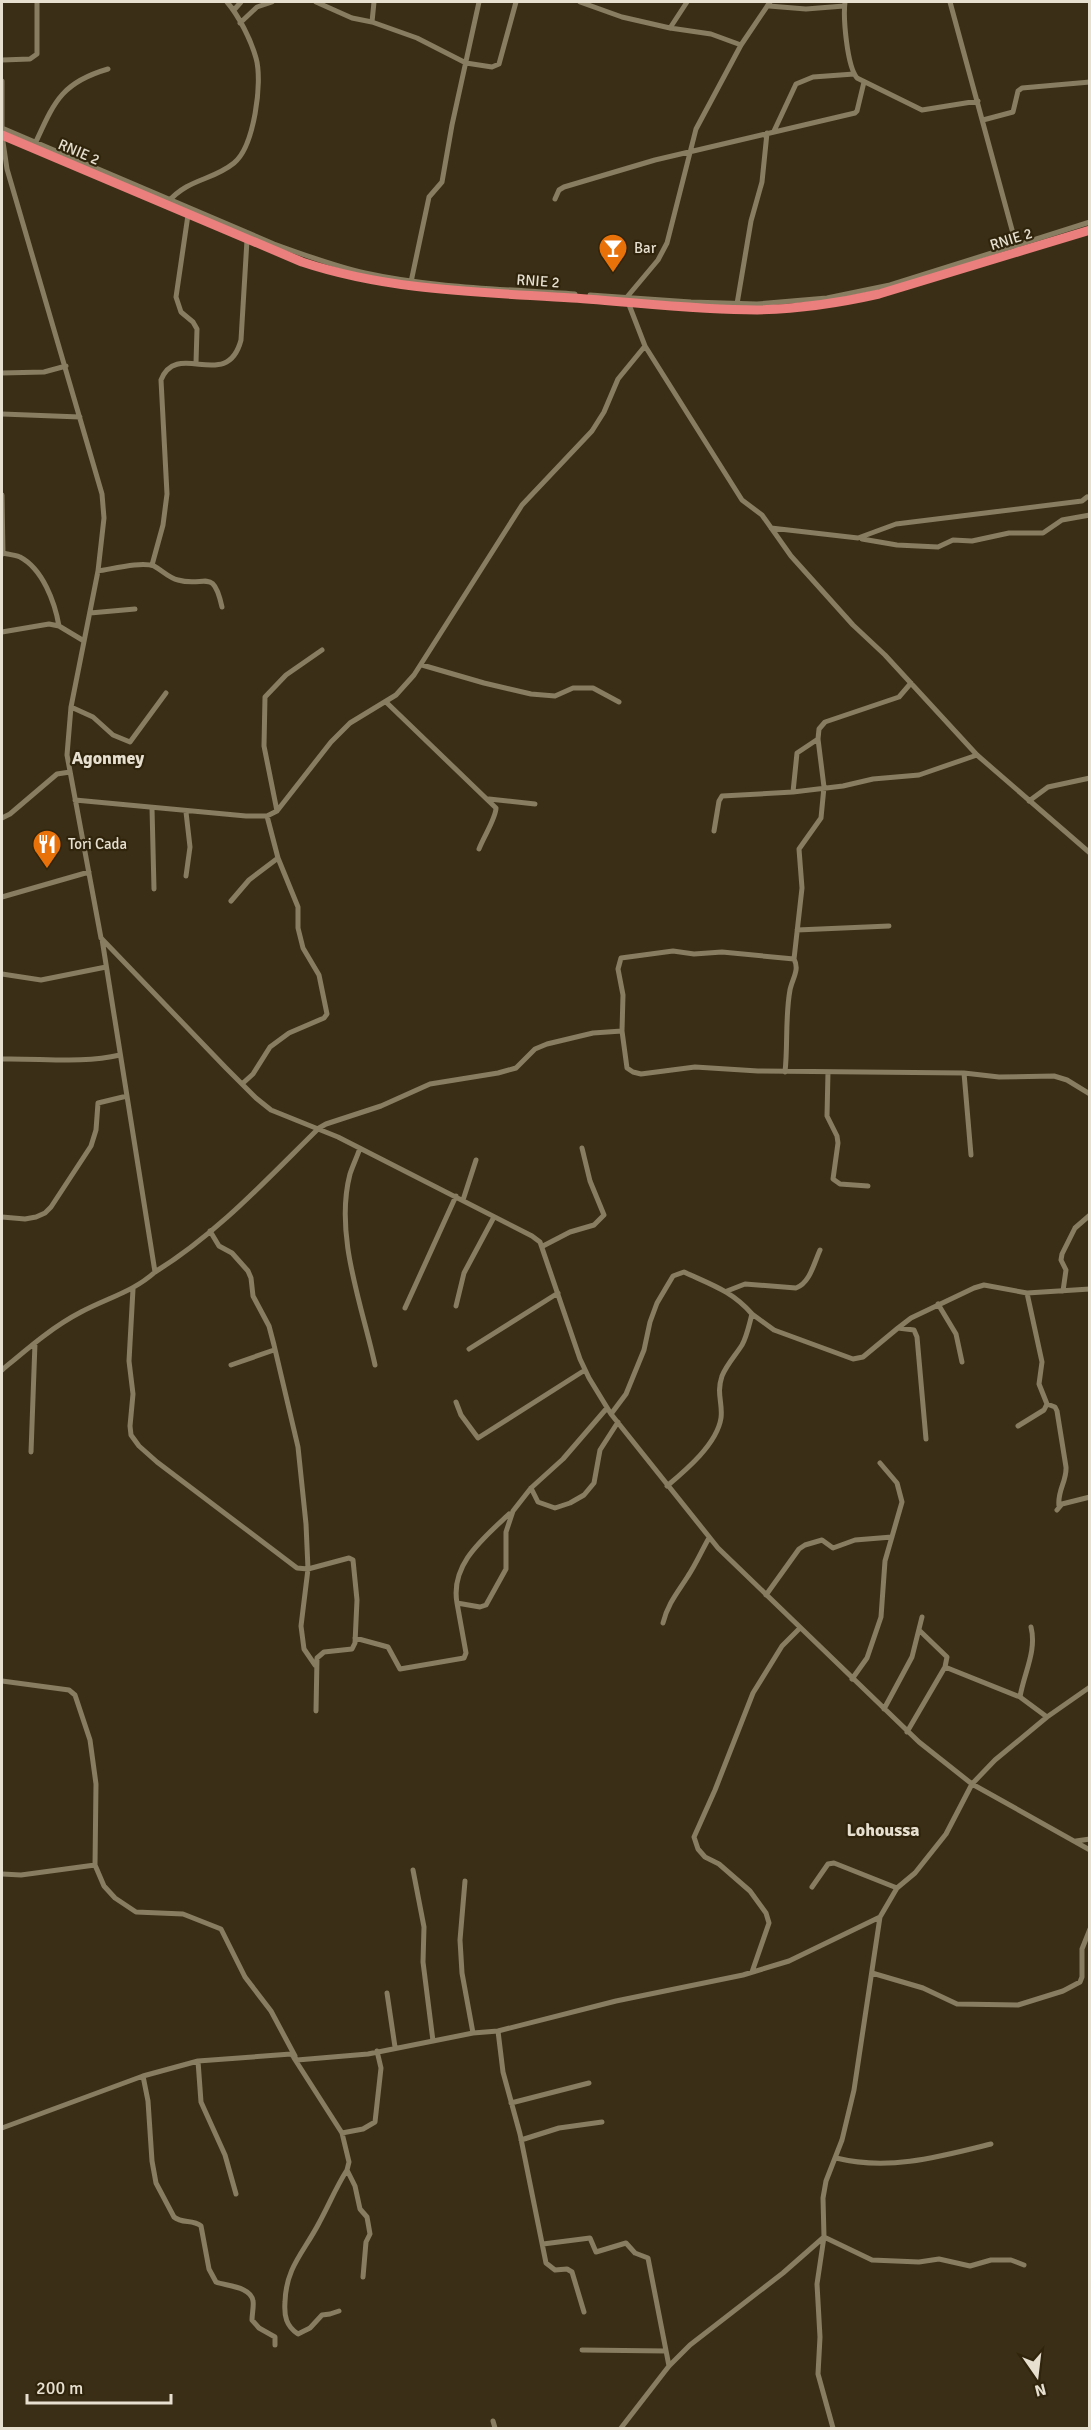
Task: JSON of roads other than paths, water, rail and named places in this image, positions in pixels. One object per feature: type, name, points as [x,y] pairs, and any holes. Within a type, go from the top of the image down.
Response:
[{"type":"highway","name":"RNIE 2","points":[[2,135],[34,146],[247,240],[327,270],[411,283],[628,300],[791,308],[862,298],[1018,249],[1089,230]]},
{"type":"street","points":[[2,60],[30,59],[37,54],[37,2]]},
{"type":"street","points":[[227,2],[234,10],[256,58],[258,70],[256,106],[244,151],[237,161],[225,170],[184,187],[167,203],[317,260],[411,283],[429,197],[442,182],[479,2]]},
{"type":"street","points":[[234,10],[241,2]]},
{"type":"street","points":[[240,23],[257,7],[272,2]]},
{"type":"street","points":[[316,2],[352,18],[372,22],[417,38],[466,63],[492,67],[499,64],[516,2]]},
{"type":"street","points":[[372,22],[374,2]]},
{"type":"street","points":[[580,2],[670,28],[711,34],[741,45]]},
{"type":"street","points":[[670,28],[687,2]]},
{"type":"street","points":[[950,2],[1018,249],[1089,222]]},
{"type":"street","points":[[978,101],[922,110],[864,82],[854,74],[844,17],[845,4],[806,9],[774,4],[741,45],[696,129],[667,243],[658,260],[628,300],[645,346],[742,500],[762,515],[791,556],[976,755],[1089,853]]},
{"type":"street","points":[[2,129],[34,146],[57,99],[86,75],[108,69]]},
{"type":"street","points":[[774,131],[796,84],[813,77],[854,74]]},
{"type":"street","points":[[2,81],[2,135],[10,180],[102,494],[104,518],[98,571],[70,707],[67,755],[106,967],[155,1272]]},
{"type":"street","points":[[555,199],[559,190],[564,187],[689,152],[855,113],[864,82]]},
{"type":"street","points":[[983,120],[1012,112],[1018,92],[1022,88],[1089,82]]},
{"type":"street","points":[[737,306],[751,221],[762,182],[767,133]]},
{"type":"street","points":[[189,215],[177,297],[181,312],[193,322],[196,329],[196,363]]},
{"type":"street","points":[[152,565],[163,525],[167,494],[161,380],[165,371],[176,364],[219,365],[231,361],[238,352],[241,340],[247,240]]},
{"type":"street","points":[[75,800],[186,812],[267,816],[277,811],[331,742],[350,723],[386,702],[405,686],[422,665],[522,505],[592,431],[604,412],[618,379],[645,346]]},
{"type":"street","points":[[2,373],[44,372],[66,366]]},
{"type":"street","points":[[2,414],[80,417]]},
{"type":"street","points":[[2,495],[2,553],[19,556],[36,569],[44,582],[59,626]]},
{"type":"street","points":[[858,538],[896,524],[1082,501],[1087,497]]},
{"type":"street","points":[[771,528],[938,547],[953,540],[972,541],[1009,533],[1042,533],[1062,520],[1089,515]]},
{"type":"street","points":[[98,571],[152,565],[180,581],[205,581],[215,585],[222,607]]},
{"type":"street","points":[[90,613],[135,609]]},
{"type":"street","points":[[2,632],[49,624],[59,626],[84,640]]},
{"type":"street","points":[[277,811],[264,746],[266,697],[286,675],[322,650]]},
{"type":"street","points":[[422,665],[531,694],[555,696],[573,688],[593,688],[619,702]]},
{"type":"street","points":[[785,1072],[789,994],[795,976],[794,959],[802,888],[799,849],[821,818],[824,787],[818,739],[819,729],[825,722],[898,697],[911,683]]},
{"type":"street","points":[[70,707],[93,717],[113,735],[130,742],[166,693]]},
{"type":"street","points":[[386,702],[496,808],[496,813],[484,834],[479,849]]},
{"type":"street","points":[[793,792],[797,753],[818,739]]},
{"type":"street","points":[[714,831],[719,801],[722,796],[793,792],[919,775],[976,755]]},
{"type":"street","points":[[2,818],[10,814],[57,774],[70,772]]},
{"type":"street","points":[[1029,801],[1048,787],[1089,778]]},
{"type":"street","points":[[489,799],[536,804]]},
{"type":"street","points":[[152,808],[154,889]]},
{"type":"street","points":[[186,812],[190,847],[186,876]]},
{"type":"street","points":[[242,1084],[252,1074],[270,1047],[289,1034],[324,1018],[327,1014],[319,975],[303,948],[297,923],[298,907],[278,858],[267,816]]},
{"type":"street","points":[[231,901],[249,880],[278,858]]},
{"type":"street","points":[[2,897],[89,872]]},
{"type":"street","points":[[797,930],[889,926]]},
{"type":"street","points":[[101,938],[242,1084],[272,1110],[319,1128],[456,1196],[532,1236],[543,1246],[585,1370],[611,1414],[709,1538],[907,1732],[972,1784],[1089,1850]]},
{"type":"street","points":[[794,959],[722,952],[693,954],[673,951],[621,958],[618,969],[623,1002],[622,1031],[627,1068],[633,1072],[651,1073],[695,1067],[785,1072],[964,1073],[999,1077],[1053,1076],[1067,1080],[1089,1094]]},
{"type":"street","points":[[2,974],[41,980],[106,967]]},
{"type":"street","points":[[2,1370],[35,1343],[81,1312],[133,1289],[176,1259],[257,1189],[319,1128],[381,1106],[430,1084],[516,1068],[536,1049],[547,1044],[582,1035],[622,1031]]},
{"type":"street","points":[[2,1059],[79,1060],[105,1059],[120,1055]]},
{"type":"street","points":[[828,1072],[827,1116],[838,1143],[833,1179],[840,1184],[868,1186]]},
{"type":"street","points":[[964,1073],[971,1155]]},
{"type":"street","points":[[2,1217],[25,1219],[45,1213],[91,1146],[96,1130],[98,1103],[126,1096]]},
{"type":"street","points":[[360,1148],[350,1175],[346,1229],[353,1277],[375,1365]]},
{"type":"street","points":[[543,1246],[570,1232],[594,1225],[604,1215],[590,1181],[582,1148]]},
{"type":"street","points":[[463,1200],[476,1160]]},
{"type":"street","points":[[405,1308],[456,1196]]},
{"type":"street","points":[[1063,1291],[1066,1270],[1061,1260],[1062,1254],[1075,1228],[1089,1215]]},
{"type":"street","points":[[456,1306],[464,1273],[494,1217]]},
{"type":"street","points":[[210,1231],[219,1245],[232,1253],[248,1271],[253,1296],[269,1326],[298,1447],[308,1569],[301,1626],[304,1648],[316,1665]]},
{"type":"street","points":[[727,1291],[745,1284],[800,1287],[805,1283],[820,1250]]},
{"type":"street","points":[[611,1414],[626,1394],[644,1350],[657,1303],[673,1276],[684,1272],[727,1291],[774,1330],[853,1359],[863,1356],[911,1318],[984,1285],[1027,1293],[1089,1289]]},
{"type":"street","points":[[133,1289],[129,1361],[133,1394],[130,1418],[131,1435],[157,1462],[297,1568],[308,1569],[349,1558],[353,1560],[357,1600],[355,1638],[352,1649],[320,1654],[316,1665],[318,1687],[316,1711]]},
{"type":"street","points":[[468,1349],[558,1293]]},
{"type":"street","points":[[1027,1293],[1042,1362],[1039,1384],[1047,1404],[1057,1410],[1061,1425],[1067,1471],[1058,1495],[1058,1508],[1089,1497]]},
{"type":"street","points":[[938,1304],[957,1334],[962,1362]]},
{"type":"street","points":[[667,1486],[701,1453],[715,1432],[721,1418],[718,1390],[721,1380],[727,1365],[746,1337],[752,1314]]},
{"type":"street","points":[[911,1318],[917,1337],[926,1439]]},
{"type":"street","points":[[898,1328],[914,1330]]},
{"type":"street","points":[[31,1452],[35,1343]]},
{"type":"street","points":[[231,1365],[274,1350]]},
{"type":"street","points":[[456,1402],[461,1415],[478,1438],[585,1370]]},
{"type":"street","points":[[1018,1426],[1044,1410],[1047,1404]]},
{"type":"street","points":[[355,1638],[388,1647],[400,1669],[464,1658],[466,1653],[455,1589],[466,1559],[482,1539],[513,1511],[531,1488],[563,1459],[607,1408]]},
{"type":"street","points":[[531,1488],[538,1502],[555,1508],[584,1495],[594,1483],[600,1450],[618,1422]]},
{"type":"street","points":[[852,1678],[867,1658],[881,1617],[885,1562],[899,1515],[901,1495],[897,1483],[880,1463]]},
{"type":"street","points":[[457,1603],[480,1607],[486,1605],[506,1569],[506,1532],[513,1511]]},
{"type":"street","points":[[766,1595],[799,1549],[805,1545],[822,1540],[833,1548],[855,1540],[892,1537]]},
{"type":"street","points":[[663,1623],[675,1593],[688,1577],[709,1538]]},
{"type":"street","points":[[884,1709],[912,1657],[922,1617]]},
{"type":"street","points":[[1020,1697],[1023,1677],[1033,1649],[1031,1627]]},
{"type":"street","points":[[752,1972],[769,1923],[768,1917],[750,1891],[698,1848],[694,1837],[716,1790],[753,1693],[782,1647],[800,1628]]},
{"type":"street","points":[[907,1732],[945,1667],[947,1657],[918,1630]]},
{"type":"street","points":[[945,1667],[1020,1697],[1047,1718]]},
{"type":"street","points":[[2,1681],[69,1690],[75,1695],[90,1740],[96,1784],[95,1865],[104,1886],[136,1912],[183,1914],[221,1929],[244,1977],[271,2011],[297,2061]]},
{"type":"street","points":[[833,2428],[818,2374],[820,2337],[817,2284],[824,2237],[823,2198],[826,2181],[836,2158],[854,2090],[880,1917],[897,1888],[915,1873],[946,1834],[972,1784],[995,1760],[1089,1687]]},
{"type":"street","points":[[1075,1841],[1089,1839]]},
{"type":"street","points":[[812,1887],[821,1870],[828,1864],[834,1863],[897,1888]]},
{"type":"street","points":[[2,1874],[21,1875],[95,1865]]},
{"type":"street","points":[[413,1870],[424,1927],[423,1962],[434,2040]]},
{"type":"street","points":[[465,1881],[460,1940],[462,1973],[473,2033]]},
{"type":"street","points":[[297,2061],[368,2054],[473,2033],[498,2031],[616,2001],[752,1972],[789,1961],[880,1917]]},
{"type":"street","points":[[872,1973],[923,1988],[957,2004],[1018,2005],[1063,1991],[1080,1982],[1082,1949],[1089,1929]]},
{"type":"street","points":[[387,1993],[395,2047]]},
{"type":"street","points":[[498,2031],[501,2062],[521,2140],[546,2263],[550,2268],[572,2272],[584,2312]]},
{"type":"street","points":[[342,2133],[363,2129],[375,2122],[381,2068],[378,2051]]},
{"type":"street","points":[[291,2054],[297,2061]]},
{"type":"street","points":[[291,2054],[342,2133],[349,2162],[318,2224],[287,2277],[284,2314],[290,2329],[298,2334],[310,2328],[322,2314],[339,2311]]},
{"type":"street","points":[[2,2127],[143,2076],[198,2061],[291,2054]]},
{"type":"street","points":[[198,2061],[201,2102],[225,2155],[236,2194]]},
{"type":"street","points":[[143,2076],[148,2101],[152,2161],[156,2183],[174,2217],[201,2226],[209,2269],[216,2282],[239,2288],[250,2295],[253,2300],[252,2320],[259,2328],[275,2337],[275,2345]]},
{"type":"street","points":[[511,2103],[590,2083]]},
{"type":"street","points":[[521,2140],[559,2128],[602,2122]]},
{"type":"street","points":[[836,2158],[866,2163],[911,2162],[934,2159],[991,2144]]},
{"type":"street","points":[[347,2170],[355,2186],[360,2209],[367,2217],[370,2234],[366,2242],[363,2277]]},
{"type":"street","points":[[824,2237],[872,2260],[919,2262],[939,2259],[970,2266],[992,2260],[1011,2260],[1024,2265]]},
{"type":"street","points":[[621,2428],[669,2366],[690,2345],[783,2273],[824,2237]]},
{"type":"street","points":[[543,2244],[590,2238],[596,2252],[626,2243],[635,2253],[648,2258],[669,2366]]},
{"type":"street","points":[[582,2350],[666,2351]]},
{"type":"street","points":[[493,2421],[495,2428]]},
{"type":"place","name":"Bar","points":[[613,274]]},
{"type":"place","name":"Tori Cada","points":[[47,870]]},
{"type":"district","name":"Agonmey","points":[[108,758]]},
{"type":"district","name":"Lohoussa","points":[[883,1830]]}]
